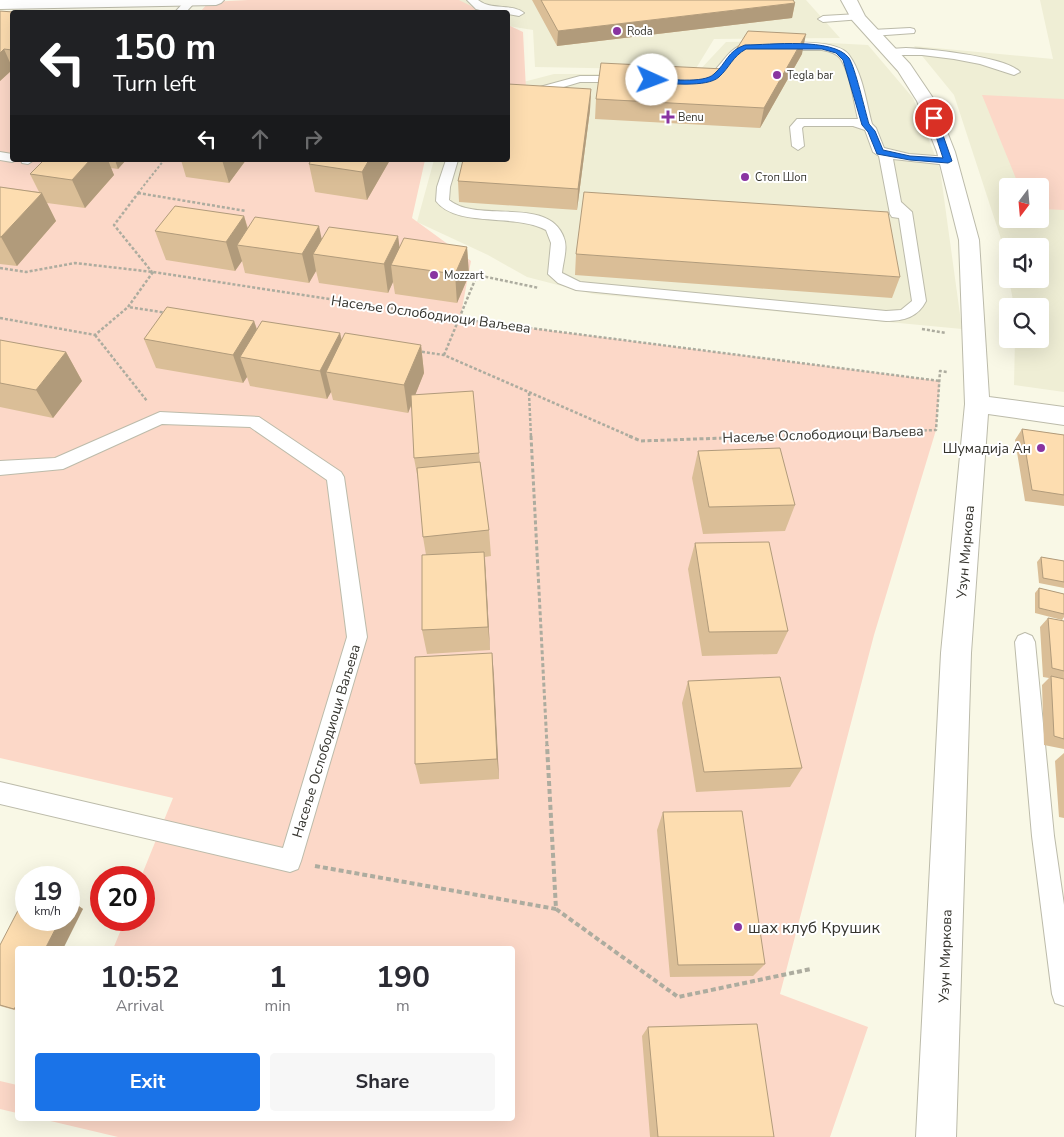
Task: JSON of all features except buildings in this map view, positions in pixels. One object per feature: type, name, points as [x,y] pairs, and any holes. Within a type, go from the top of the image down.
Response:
[{"type":"street","points":[[0,4],[216,0]]},
{"type":"street","points":[[834,0],[843,9],[858,17]]},
{"type":"street","name":"Узун Миркова","points":[[849,0],[855,8],[858,17],[909,74],[923,95],[947,156],[969,240],[978,404],[956,654],[939,1136]]},
{"type":"street","points":[[978,404],[1064,416]]},
{"type":"lane","points":[[472,0],[480,7],[500,10]]},
{"type":"lane","points":[[182,10],[191,1]]},
{"type":"lane","points":[[510,12],[519,13]]},
{"type":"lane","points":[[823,20],[858,17]]},
{"type":"lane","points":[[872,33],[910,31]]},
{"type":"lane","points":[[692,82],[702,82],[716,76],[734,53],[745,47],[830,48],[838,52],[846,60],[866,125],[872,131],[880,152],[910,158],[947,156]]},
{"type":"lane","points":[[890,52],[928,51],[962,56],[988,61],[1014,72]]},
{"type":"lane","points":[[510,94],[537,91],[580,79],[632,80]]},
{"type":"lane","points":[[798,146],[796,127],[801,122],[853,122],[866,125]]},
{"type":"lane","points":[[451,162],[442,193],[443,201],[448,206],[468,212],[535,219],[547,224],[554,230],[558,239],[555,274],[574,286],[886,316],[909,313],[916,308],[919,301],[905,212],[896,209],[888,153]]},
{"type":"lane","name":"Насеље Ослободиоци Ваљева","points":[[0,468],[57,464],[160,418],[253,421],[335,476],[357,637],[290,861]]},
{"type":"lane","points":[[1025,642],[1043,836],[1064,994]]},
{"type":"lane","points":[[0,793],[290,861]]},
{"type":"path","points":[[95,335],[128,307],[153,272],[114,225],[162,162]]},
{"type":"path","points":[[138,193],[246,210]]},
{"type":"path","name":"Насеље Ослободиоци Ваљева","points":[[0,268],[26,272],[75,263],[153,272],[460,319],[940,381],[936,430],[641,441],[444,355],[414,350]]},
{"type":"path","points":[[444,355],[476,275]]},
{"type":"path","points":[[128,307],[167,313]]},
{"type":"path","points":[[0,318],[95,335],[160,418]]},
{"type":"path","points":[[530,393],[556,909]]},
{"type":"path","points":[[290,861],[556,909],[678,997],[811,969]]},
{"type":"shaded area","points":[[248,0],[459,0],[479,10],[202,10],[209,2]]},
{"type":"shaded area","points":[[458,0],[806,0],[840,38],[714,39],[695,70],[535,67],[533,30],[510,26],[510,10],[455,10]]},
{"type":"shaded area","points":[[1040,0],[1064,0],[1064,392],[1014,385],[1015,348],[1049,348],[1049,298],[1013,298],[1011,288],[1049,288],[1049,238],[1001,238],[954,95],[914,46],[1053,59]]},
{"type":"shaded area","points":[[0,12],[10,12],[10,162],[425,162],[412,218],[471,261],[460,319],[940,381],[936,430],[874,635],[780,994],[868,1027],[830,1137],[118,1137],[50,1121],[515,1121],[515,946],[114,946],[120,931],[155,931],[155,866],[145,866],[173,798],[0,758]]},
{"type":"shaded area","points":[[510,26],[523,32],[526,89],[510,89]]},
{"type":"shaded area","points":[[792,41],[868,45],[913,98],[940,169],[962,329],[593,294],[527,277],[488,255],[417,222],[433,162],[510,162],[510,85],[554,74],[696,74],[726,42]]},
{"type":"shaded area","points":[[982,95],[1064,99],[1064,210],[1049,209],[1049,178],[1016,178]]},
{"type":"shaded area","points":[[0,1081],[15,1085],[15,1113],[0,1109]]},
{"type":"place","name":"Roda","points":[[617,31]]},
{"type":"place","name":"Tegla bar","points":[[777,75]]},
{"type":"place","name":"Benu","points":[[668,117]]},
{"type":"place","name":"Стоп Шоп","points":[[745,177]]},
{"type":"place","name":"Mozzart","points":[[434,275]]},
{"type":"place","name":"Шумадија Ан","points":[[1041,448]]},
{"type":"place","name":"шах клуб Крушик","points":[[738,927]]},
{"type":"route","points":[[652,80],[692,82],[710,80],[716,76],[734,53],[745,47],[830,48],[844,56],[846,60],[866,125],[872,131],[880,152],[910,158],[948,161],[934,118]]}]
